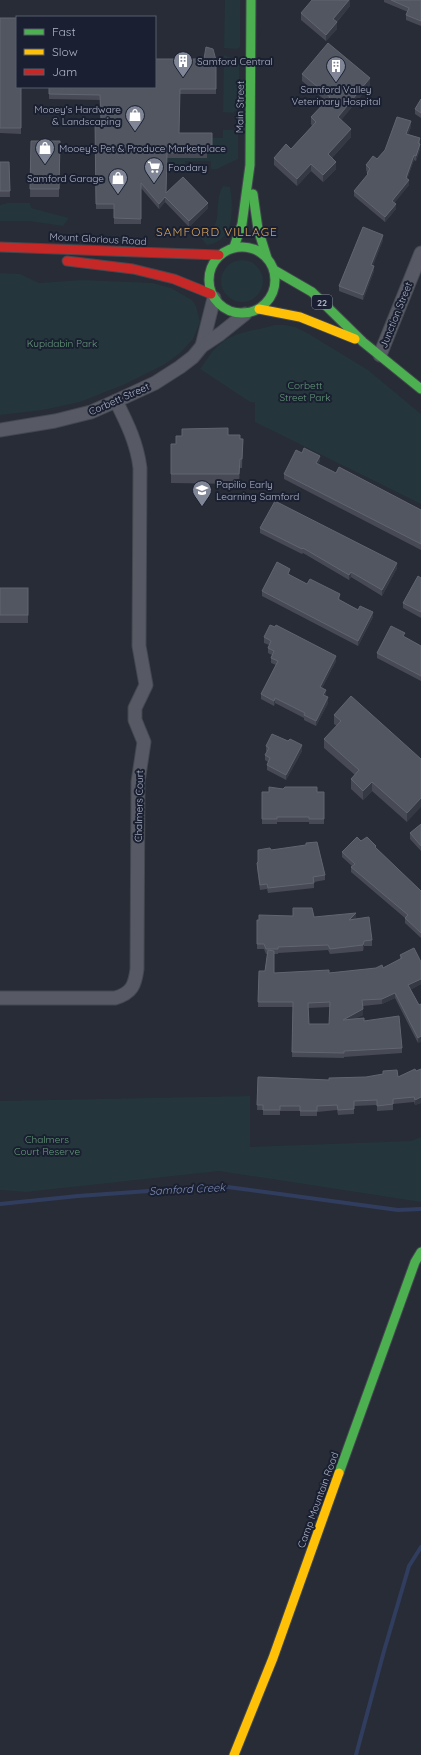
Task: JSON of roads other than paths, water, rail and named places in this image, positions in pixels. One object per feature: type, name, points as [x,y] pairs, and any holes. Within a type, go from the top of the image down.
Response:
[{"type":"main road","name":"Main Street","points":[[234,248],[242,224],[250,165],[251,0]]},
{"type":"main road","name":"Main Street","points":[[250,165],[258,228],[267,258]]},
{"type":"main road","name":"Mount Glorious Road","points":[[0,247],[219,255]]},
{"type":"main road","points":[[212,296],[208,284],[209,273],[213,263],[219,255],[234,248],[252,248],[267,258]]},
{"type":"main road","points":[[155,253],[167,277]]},
{"type":"main road","name":"22","points":[[245,314],[260,309],[268,302],[274,292],[276,281],[274,270],[267,258]]},
{"type":"main road","points":[[54,261],[77,261],[132,269],[167,277],[212,296],[227,310],[245,314]]},
{"type":"main road","name":"22","points":[[274,270],[312,292],[363,342],[421,389]]},
{"type":"main road","name":"22","points":[[260,309],[300,317],[363,342]]},
{"type":"main road","name":"Camp Mountain Road","points":[[234,1755],[273,1658],[421,1252]]},
{"type":"street","name":"Junction Street","points":[[380,355],[421,253]]},
{"type":"street","name":"Corbett Street","points":[[202,346],[212,296]]},
{"type":"street","name":"Corbett Street","points":[[0,430],[55,421],[91,412],[116,401],[154,383],[180,367],[193,357],[202,346],[245,314]]},
{"type":"street","name":"Chalmers Court","points":[[0,998],[116,998],[131,990],[135,983],[137,969],[138,782],[144,742],[135,720],[135,708],[146,685],[139,646],[140,468],[138,453],[131,433],[116,401]]},
{"type":"waterway","name":"Samford Creek","points":[[0,1204],[78,1196],[220,1186],[398,1210],[421,1209]]},
{"type":"waterway","points":[[356,1755],[409,1566],[421,1547]]},
{"type":"place","name":"Samford Central","points":[[183,78]]},
{"type":"place","name":"Samford Valley Veterinary Hospital","points":[[336,83]]},
{"type":"place","name":"Mooey's Hardware & Landscaping","points":[[135,132]]},
{"type":"place","name":"Mooey's Pet & Produce Marketplace","points":[[45,165]]},
{"type":"place","name":"Foodary","points":[[154,184]]},
{"type":"place","name":"Samford Garage","points":[[118,195]]},
{"type":"place","name":"Papilio Early Learning Samford","points":[[202,507]]},
{"type":"district","name":"SAMFORD VILLAGE","points":[[217,231]]},
{"type":"park label","name":"Kupidabin Park","points":[[62,343]]},
{"type":"park label","name":"Corbett Street Park","points":[[305,390]]},
{"type":"park label","name":"Chalmers Court Reserve","points":[[47,1144]]}]
